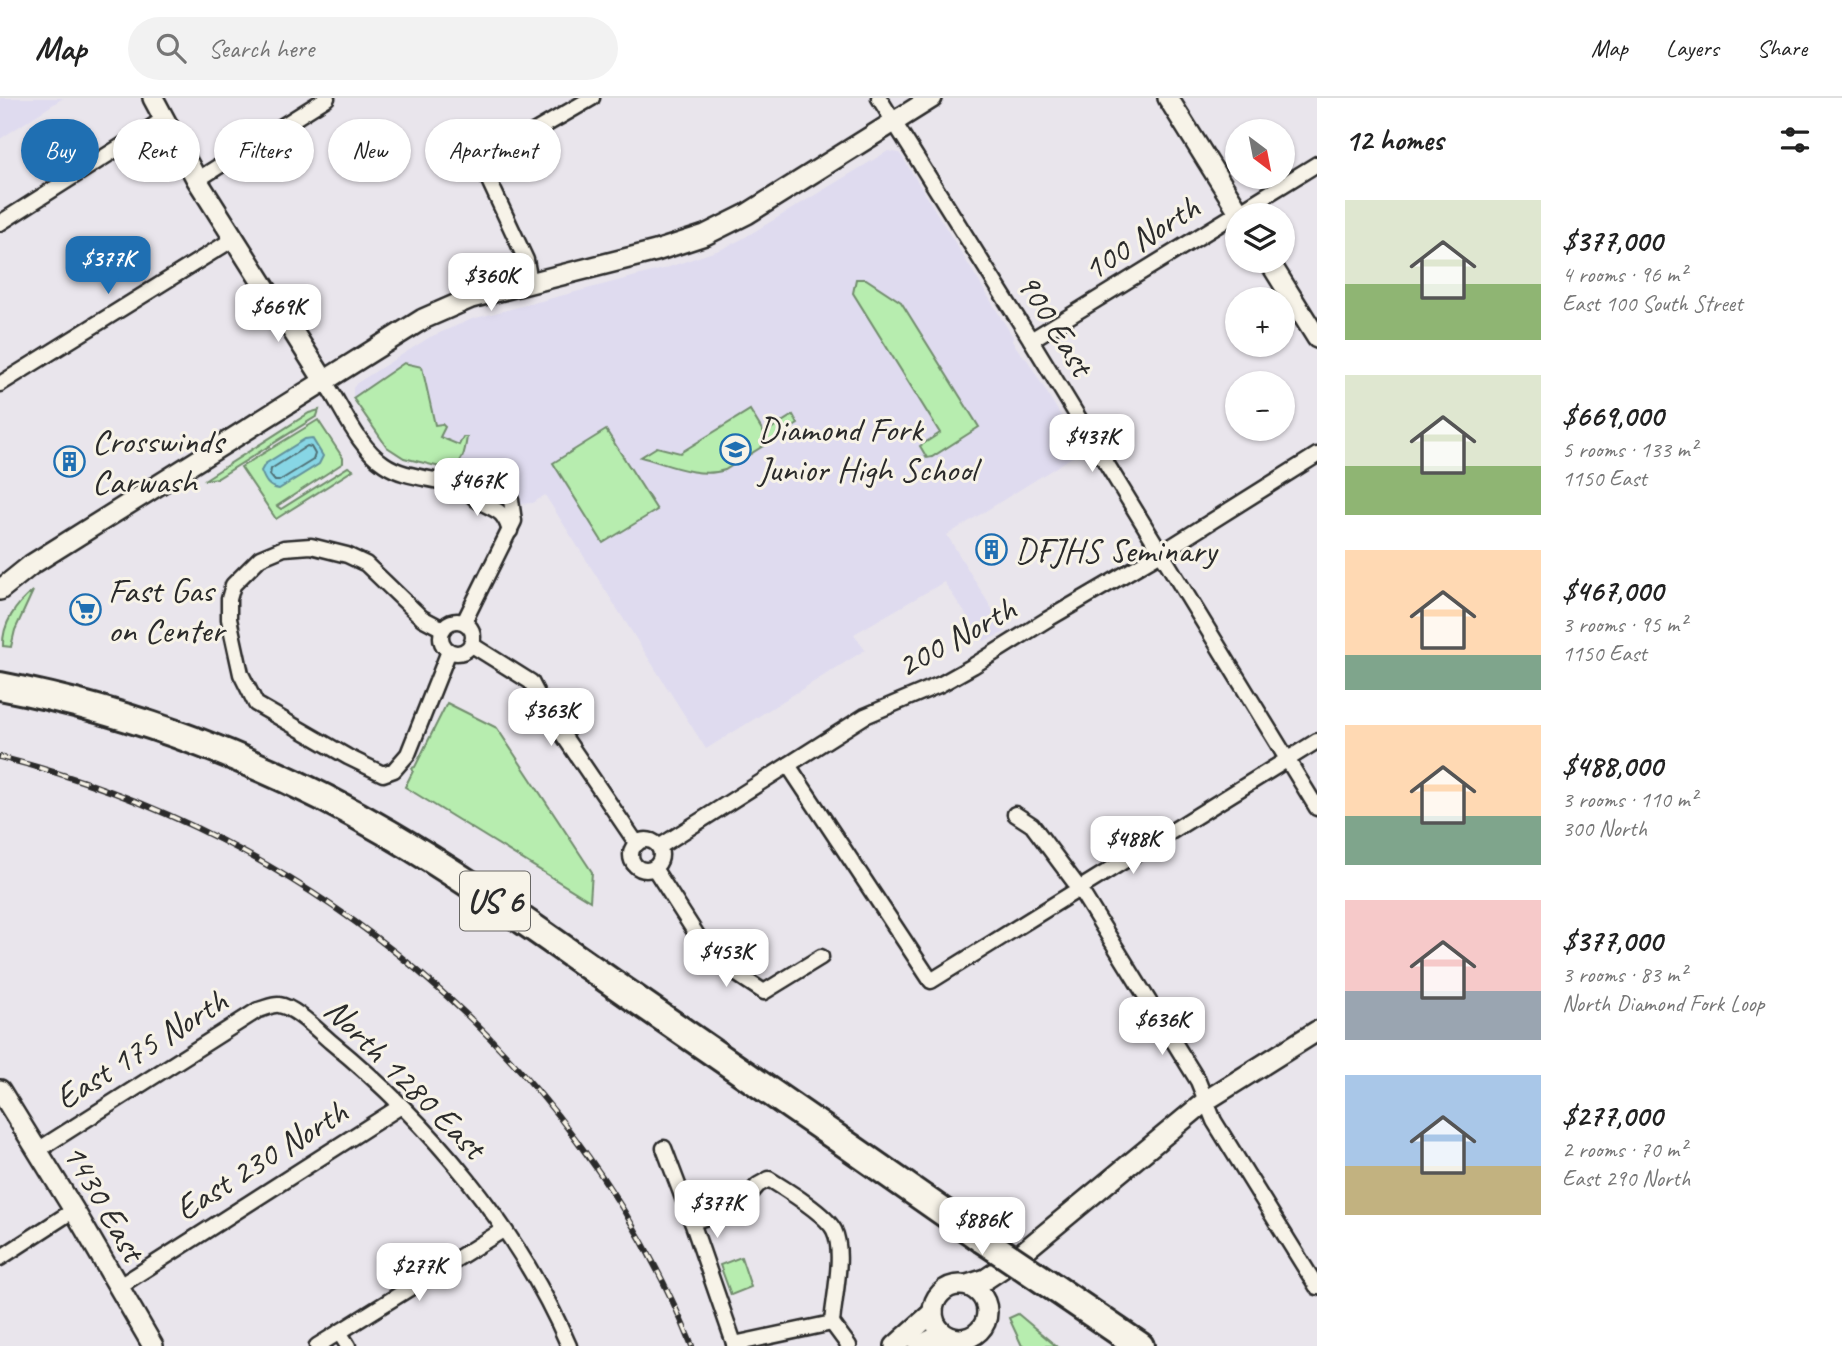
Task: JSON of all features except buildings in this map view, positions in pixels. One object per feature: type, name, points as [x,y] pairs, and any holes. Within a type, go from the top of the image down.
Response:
[{"type":"highway","name":"US 6","points":[[0,686],[91,708],[174,734],[283,778],[386,832],[494,901],[1140,1346]]},
{"type":"main road","points":[[153,98],[164,119]]},
{"type":"main road","points":[[0,590],[31,565],[441,310],[471,299],[671,247],[715,231],[747,214],[932,98]]},
{"type":"main road","points":[[1168,98],[1233,203]]},
{"type":"main road","points":[[198,182],[325,382]]},
{"type":"main road","points":[[1276,273],[1317,338]]},
{"type":"main road","points":[[960,1341],[937,1325],[933,1312],[936,1300],[944,1291],[986,1279],[1010,1263],[1207,1100],[1317,1031]]},
{"type":"main road","name":"1430 East","points":[[0,1090],[153,1346]]},
{"type":"main road","points":[[919,1346],[933,1339],[960,1341],[975,1335],[1010,1263]]},
{"type":"main road","points":[[967,1285],[981,1295],[991,1346]]},
{"type":"main road","points":[[895,1346],[933,1312]]},
{"type":"street","points":[[200,178],[327,98]]},
{"type":"street","points":[[530,283],[526,260],[484,165],[497,153],[592,98]]},
{"type":"street","name":"900 East","points":[[879,98],[1031,340],[1317,808]]},
{"type":"street","points":[[0,223],[113,151]]},
{"type":"street","name":"100 North","points":[[1257,203],[1317,164]]},
{"type":"street","name":"100 North","points":[[1031,340],[1225,223]]},
{"type":"street","points":[[0,384],[235,238]]},
{"type":"street","points":[[325,382],[365,446],[384,465],[468,490],[478,500],[499,510],[506,519],[510,531],[464,622]]},
{"type":"street","name":"200 North","points":[[659,847],[865,716],[941,684],[973,666],[1317,455]]},
{"type":"street","points":[[443,629],[422,618],[366,564],[347,555],[311,546],[284,548],[260,558],[233,585],[229,599],[229,619],[241,674],[256,704],[383,774],[394,770],[408,754],[449,651]]},
{"type":"street","points":[[454,621],[464,622],[469,625],[474,635],[472,645],[459,653],[449,651],[442,643],[443,629],[454,621]]},
{"type":"street","points":[[472,645],[531,682],[544,707],[637,844]]},
{"type":"street","points":[[788,765],[930,981],[1317,741]]},
{"type":"street","points":[[1015,814],[1032,825],[1079,888],[1207,1100],[1214,1121],[1317,1287]]},
{"type":"street","points":[[646,841],[659,847],[660,861],[654,868],[639,869],[633,862],[632,852],[637,844],[646,841]]},
{"type":"street","points":[[654,868],[711,957],[764,992],[821,957]]},
{"type":"street","name":"North 1280 East","points":[[278,1005],[298,1014],[363,1068],[422,1127],[479,1194],[559,1322],[569,1346]]},
{"type":"street","name":"East 175 North","points":[[38,1150],[258,1010],[278,1005]]},
{"type":"street","name":"East 230 North","points":[[118,1287],[401,1106]]},
{"type":"street","points":[[664,1148],[734,1345],[832,1323]]},
{"type":"street","points":[[692,1222],[740,1206],[758,1185],[769,1179],[804,1202],[833,1227],[839,1247],[832,1323],[849,1346]]},
{"type":"street","points":[[0,1258],[74,1210]]},
{"type":"street","points":[[317,1346],[503,1230]]},
{"type":"street","points":[[339,1332],[348,1346]]},
{"type":"shaded area","points":[[0,98],[63,98],[31,119],[21,119],[21,125],[0,139]]},
{"type":"shaded area","name":"Diamond Fork Junior High School","points":[[888,151],[899,153],[903,158],[1013,337],[1012,341],[1028,361],[1082,451],[947,535],[1006,632],[984,641],[944,582],[854,634],[865,650],[706,749],[545,495],[533,503],[518,504],[491,481],[397,455],[379,438],[353,398],[353,388],[430,337],[472,319],[663,269],[722,249]]},
{"type":"green space","points":[[856,279],[866,279],[901,302],[979,427],[932,457],[927,458],[920,446],[940,433],[853,293]]},
{"type":"green space","points":[[404,363],[422,367],[435,425],[442,424],[445,427],[440,437],[459,445],[463,437],[467,437],[462,457],[453,467],[448,469],[404,458],[387,447],[353,398]]},
{"type":"green space","points":[[319,410],[317,416],[218,478],[204,480],[309,413]]},
{"type":"green space","points":[[750,410],[764,433],[793,415],[798,424],[725,470],[694,472],[641,457],[657,447],[680,453]]},
{"type":"green space","points":[[318,420],[343,458],[343,463],[277,506],[281,509],[348,467],[353,470],[276,519],[241,467]]},
{"type":"green space","points":[[606,430],[657,510],[603,543],[553,463]]},
{"type":"green space","points":[[33,591],[15,630],[11,647],[3,646],[11,615]]},
{"type":"green space","points":[[447,703],[497,728],[592,872],[590,901],[405,787],[412,768],[415,767]]},
{"type":"green space","points":[[741,1257],[751,1287],[731,1295],[720,1265]]},
{"type":"green space","points":[[1018,1314],[1056,1346],[1022,1346],[1009,1318]]},
{"type":"water","points":[[312,438],[323,456],[319,464],[279,489],[270,485],[261,471],[265,464],[305,439]]},
{"type":"railway","points":[[0,757],[113,792],[221,840],[322,899],[416,969],[501,1050],[576,1140],[640,1239],[692,1346]]},
{"type":"place","name":"Diamond Fork Junior High School","points":[[735,449]]},
{"type":"place","name":"Crosswinds Carwash","points":[[69,461]]},
{"type":"place","name":"DFJHS Seminary","points":[[992,550]]},
{"type":"place","name":"Fast Gas on Center","points":[[85,610]]}]
